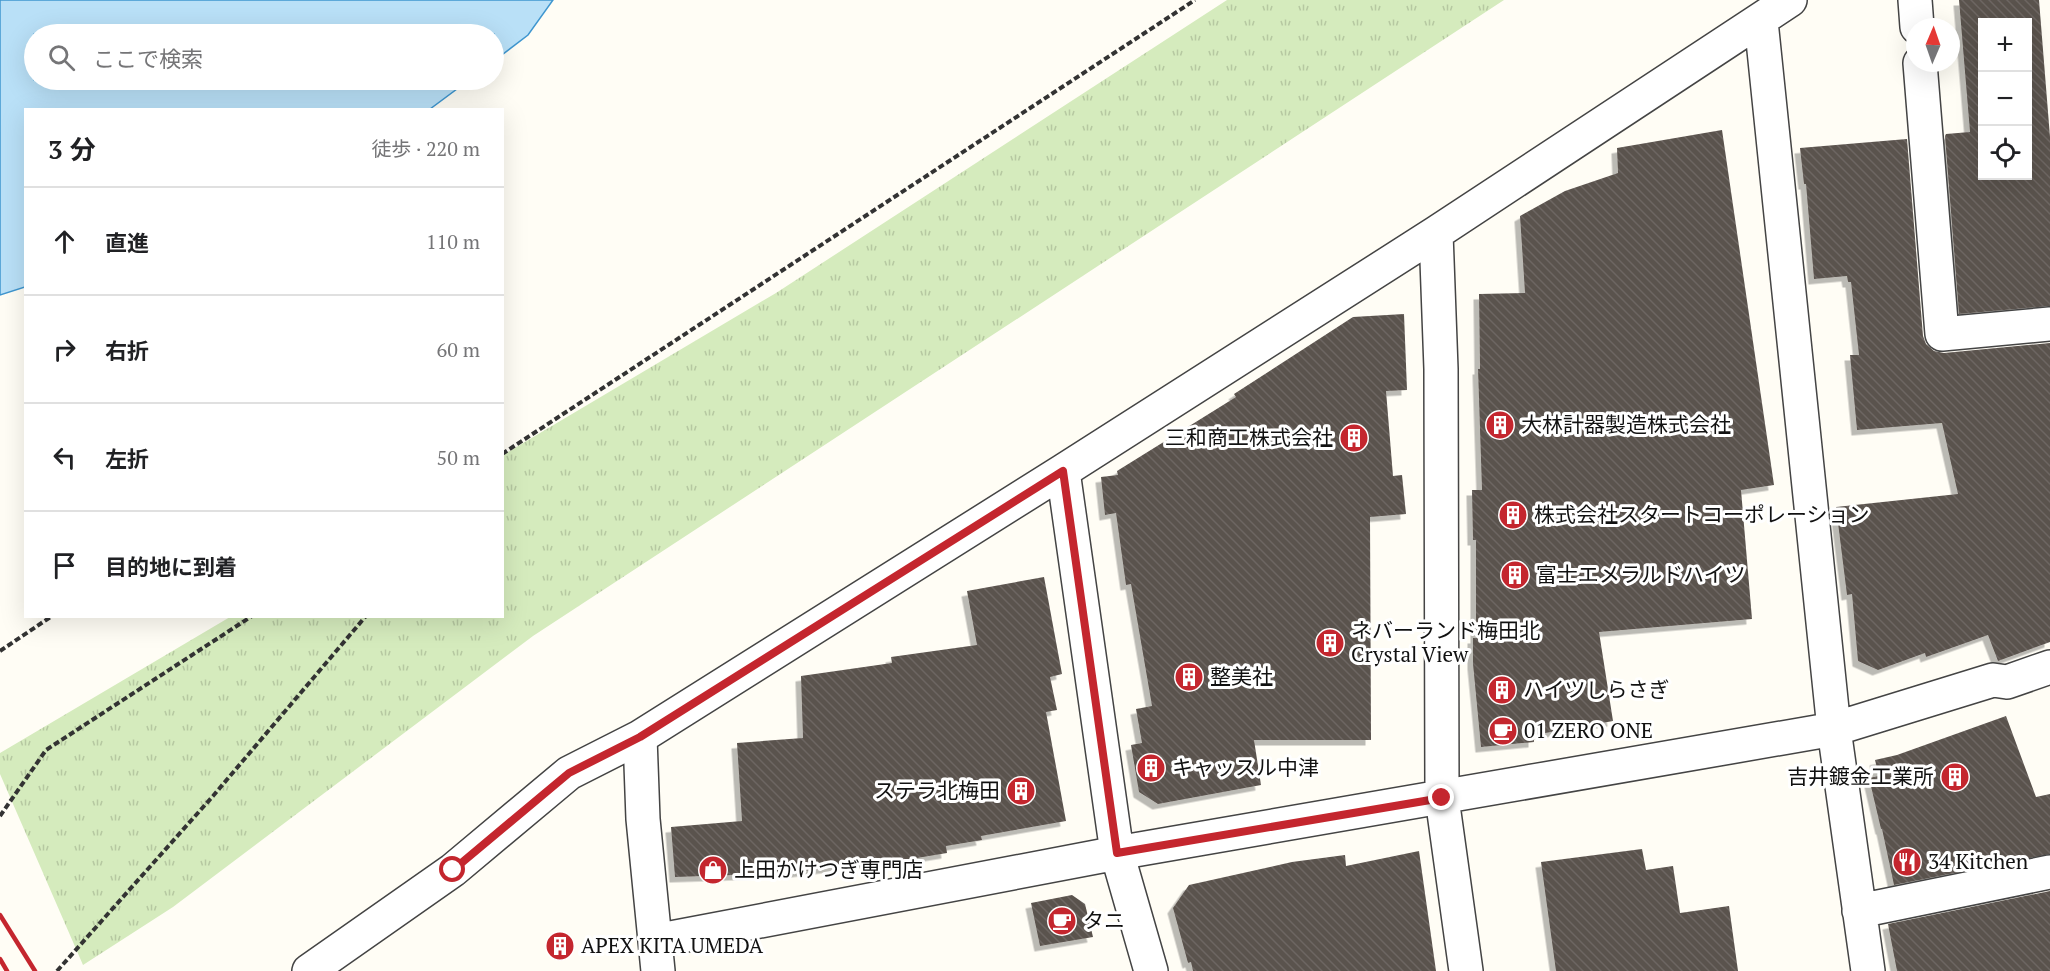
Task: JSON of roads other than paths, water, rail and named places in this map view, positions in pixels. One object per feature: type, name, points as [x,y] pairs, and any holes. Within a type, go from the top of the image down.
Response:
[{"type":"street","points":[[309,971],[453,870],[569,773],[640,737],[1063,471],[1436,233],[1790,0]]},
{"type":"street","points":[[1915,0],[1916,18]]},
{"type":"street","points":[[1761,21],[1834,729],[1868,971]]},
{"type":"street","points":[[1921,72],[1942,334],[2050,324]]},
{"type":"street","points":[[1436,233],[1441,381],[1442,798],[1466,971]]},
{"type":"street","points":[[1063,471],[1117,853],[1152,971]]},
{"type":"street","points":[[640,737],[643,819],[656,956],[1117,853],[1834,729],[1993,680],[2007,682],[2050,667]]},
{"type":"street","points":[[1859,911],[2050,872]]},
{"type":"water","points":[[0,0],[553,0],[528,35],[504,53],[504,24],[24,24],[24,90],[456,90],[431,108],[24,108],[24,287],[0,295]]},
{"type":"railway","points":[[0,915],[35,971]]},
{"type":"railway","points":[[0,959],[7,971]]},
{"type":"place","name":"大林計器製造株式会社","points":[[1500,425]]},
{"type":"place","name":"三和商工株式会社","points":[[1354,438]]},
{"type":"place","name":"株式会社スタートコーポレーション","points":[[1513,515]]},
{"type":"place","name":"富士エメラルドハイツ","points":[[1515,575]]},
{"type":"place","name":"ネバーランド梅田北 Crystal View","points":[[1330,643]]},
{"type":"place","name":"整美社","points":[[1189,677]]},
{"type":"place","name":"ハイツしらさぎ","points":[[1502,690]]},
{"type":"place","name":"01 ZERO ONE","points":[[1503,731]]},
{"type":"place","name":"キャッスル中津","points":[[1151,768]]},
{"type":"place","name":"吉井鍍金工業所","points":[[1955,777]]},
{"type":"place","name":"ステラ北梅田","points":[[1021,791]]},
{"type":"place","name":"34 Kitchen","points":[[1907,862]]},
{"type":"place","name":"上田かけつぎ専門店","points":[[713,870]]},
{"type":"place","name":"タニ","points":[[1062,921]]},
{"type":"place","name":"APEX KITA UMEDA","points":[[560,946]]}]
